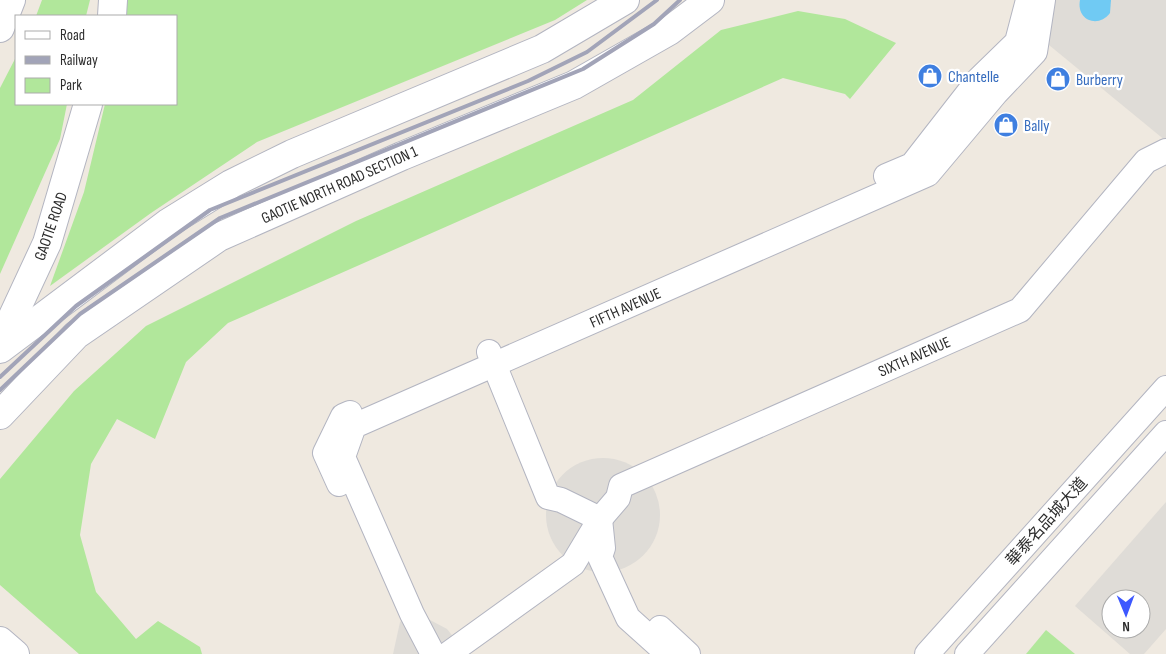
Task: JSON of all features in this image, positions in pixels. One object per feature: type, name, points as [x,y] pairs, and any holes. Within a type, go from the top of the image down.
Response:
[{"type":"street","points":[[0,28],[11,0]]},
{"type":"street","points":[[112,15],[113,0]]},
{"type":"street","points":[[0,349],[168,222],[231,184],[292,154],[542,49],[625,0]]},
{"type":"street","name":"GAOTIE NORTH ROAD SECTION 1","points":[[0,415],[76,335],[219,237],[402,156],[574,85],[669,31],[710,0]]},
{"type":"street","name":"FIFTH AVENUE","points":[[433,654],[412,614],[342,457],[354,426],[498,355],[912,164],[979,79],[1017,42],[1028,0]]},
{"type":"street","name":"FIFTH AVENUE","points":[[417,654],[400,622],[324,452],[342,416],[498,355],[928,174],[996,93],[1035,52],[1043,0]]},
{"type":"street","name":"GAOTIE ROAD","points":[[0,344],[48,243],[88,105]]},
{"type":"street","name":"SIXTH AVENUE","points":[[448,654],[573,564],[600,519],[618,498],[621,486],[644,474],[1020,310],[1146,161],[1166,151]]},
{"type":"street","name":"SIXTH AVENUE","points":[[618,498],[629,498],[1028,319],[1119,211],[1153,166],[1166,160]]},
{"type":"street","points":[[498,355],[548,497],[561,500],[600,519],[603,548],[600,557],[628,618],[668,654]]},
{"type":"street","name":"華泰名品城大道","points":[[936,651],[1166,388]]},
{"type":"street","name":"華泰名品城大道","points":[[967,654],[1166,433]]},
{"type":"street","points":[[603,548],[611,551],[640,610],[688,654]]},
{"type":"street","points":[[0,641],[15,654]]},
{"type":"green space","points":[[42,0],[90,0],[86,15],[36,15]]},
{"type":"green space","points":[[125,0],[587,0],[555,20],[257,142],[151,213],[50,286],[84,192],[105,105],[178,105],[178,15],[122,15]]},
{"type":"green space","points":[[798,11],[845,19],[896,43],[850,99],[845,94],[783,78],[228,323],[186,362],[155,439],[117,419],[91,464],[80,535],[96,592],[136,639],[158,621],[200,647],[202,654],[79,654],[0,585],[0,479],[74,391],[146,326],[356,221],[633,100],[721,30]]},
{"type":"green space","points":[[15,59],[15,105],[67,105],[60,139],[0,274],[0,88]]},
{"type":"green space","points":[[1046,630],[1075,654],[1026,654]]},
{"type":"shaded area","points":[[1028,0],[1166,0],[1166,141],[1038,36]]},
{"type":"shaded area","points":[[603,458],[625,462],[644,474],[656,493],[660,515],[656,537],[644,556],[625,568],[603,572],[581,568],[562,556],[550,537],[546,515],[550,493],[562,474],[581,462]]},
{"type":"shaded area","points":[[1166,502],[1166,629],[1144,654],[1130,654],[1113,639],[1151,639],[1151,589],[1101,589],[1101,629],[1075,606]]},
{"type":"shaded area","points":[[415,612],[447,629],[467,654],[393,654],[400,622]]},
{"type":"water","points":[[1080,0],[1111,0],[1110,13],[1100,21],[1089,20],[1081,13]]},
{"type":"railway","points":[[0,377],[76,306],[210,210],[528,81],[587,52],[657,0]]},
{"type":"railway","points":[[0,390],[80,314],[220,218],[583,69],[654,24],[680,0]]},
{"type":"place","name":"Chantelle","points":[[930,76]]},
{"type":"place","name":"Burberry","points":[[1058,79]]},
{"type":"place","name":"Bally","points":[[1006,125]]}]
